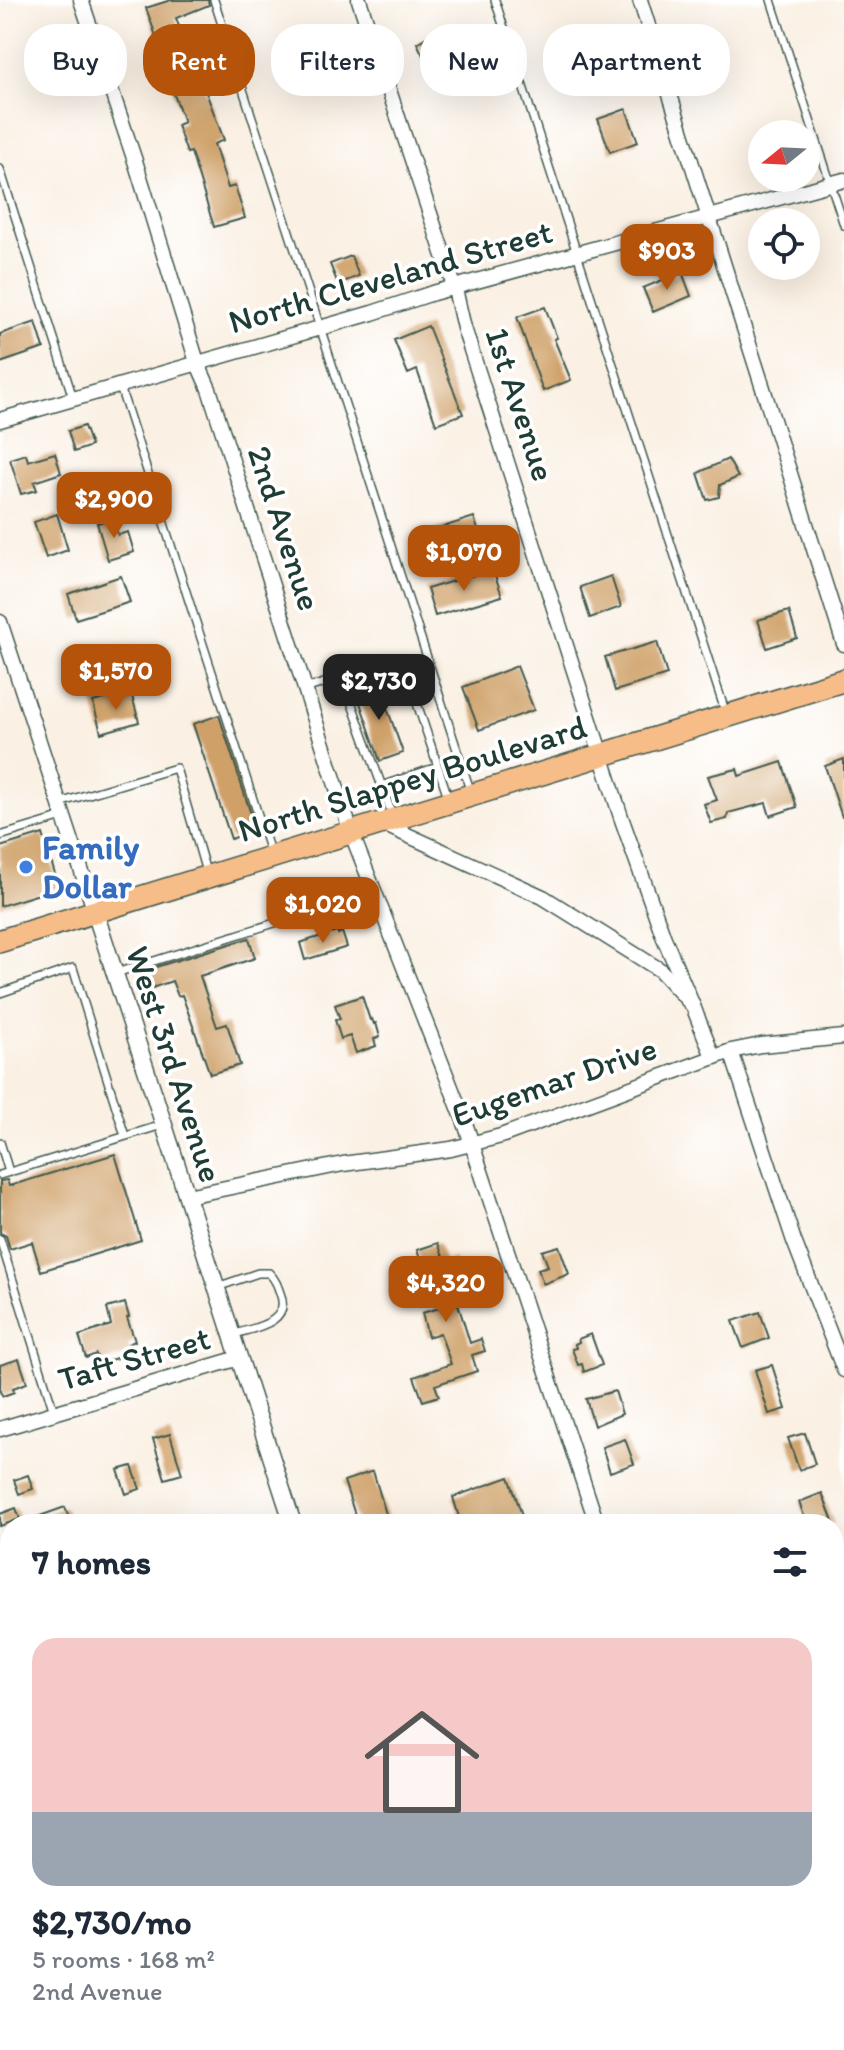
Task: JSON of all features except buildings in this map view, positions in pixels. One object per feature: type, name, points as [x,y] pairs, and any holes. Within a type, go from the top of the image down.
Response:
[{"type":"main road","name":"North Slappey Boulevard","points":[[0,941],[844,680]]},
{"type":"street","name":"2nd Avenue","points":[[81,0],[351,832],[472,1143],[594,1514]]},
{"type":"street","name":"1st Avenue","points":[[359,0],[455,289],[469,342],[621,817],[664,938],[713,1057]]},
{"type":"street","points":[[640,0],[844,644]]},
{"type":"street","name":"North Cleveland Street","points":[[0,420],[837,182]]},
{"type":"street","name":"West 3rd Avenue","points":[[0,622],[290,1514]]},
{"type":"street","points":[[387,821],[568,911],[660,970],[693,1006]]},
{"type":"street","name":"Eugemar Drive","points":[[187,1196],[343,1164],[451,1149],[574,1110],[731,1051],[844,1037]]},
{"type":"street","points":[[731,1051],[794,1241],[844,1370]]},
{"type":"street","name":"Taft Street","points":[[0,1429],[239,1358]]},
{"type":"lane","points":[[214,0],[472,795]]},
{"type":"lane","points":[[495,0],[726,716]]},
{"type":"lane","points":[[771,0],[837,182],[844,225]]},
{"type":"lane","points":[[0,169],[73,398]]},
{"type":"lane","points":[[119,384],[272,857]]},
{"type":"lane","points":[[305,689],[402,658],[449,802]]},
{"type":"lane","points":[[342,677],[381,786],[387,821]]},
{"type":"lane","points":[[381,786],[437,767]]},
{"type":"lane","points":[[0,836],[176,768],[208,877]]},
{"type":"lane","points":[[114,974],[373,892]]},
{"type":"lane","points":[[0,993],[73,968],[125,1136]]},
{"type":"lane","points":[[0,1175],[164,1124]]},
{"type":"lane","points":[[0,1142],[9,1172]]},
{"type":"lane","points":[[0,1239],[54,1413]]},
{"type":"lane","points":[[217,1287],[258,1273],[269,1273],[275,1280],[283,1303],[281,1314],[274,1321],[232,1335]]},
{"type":"place","name":"Family Dollar","points":[[26,867]]}]
